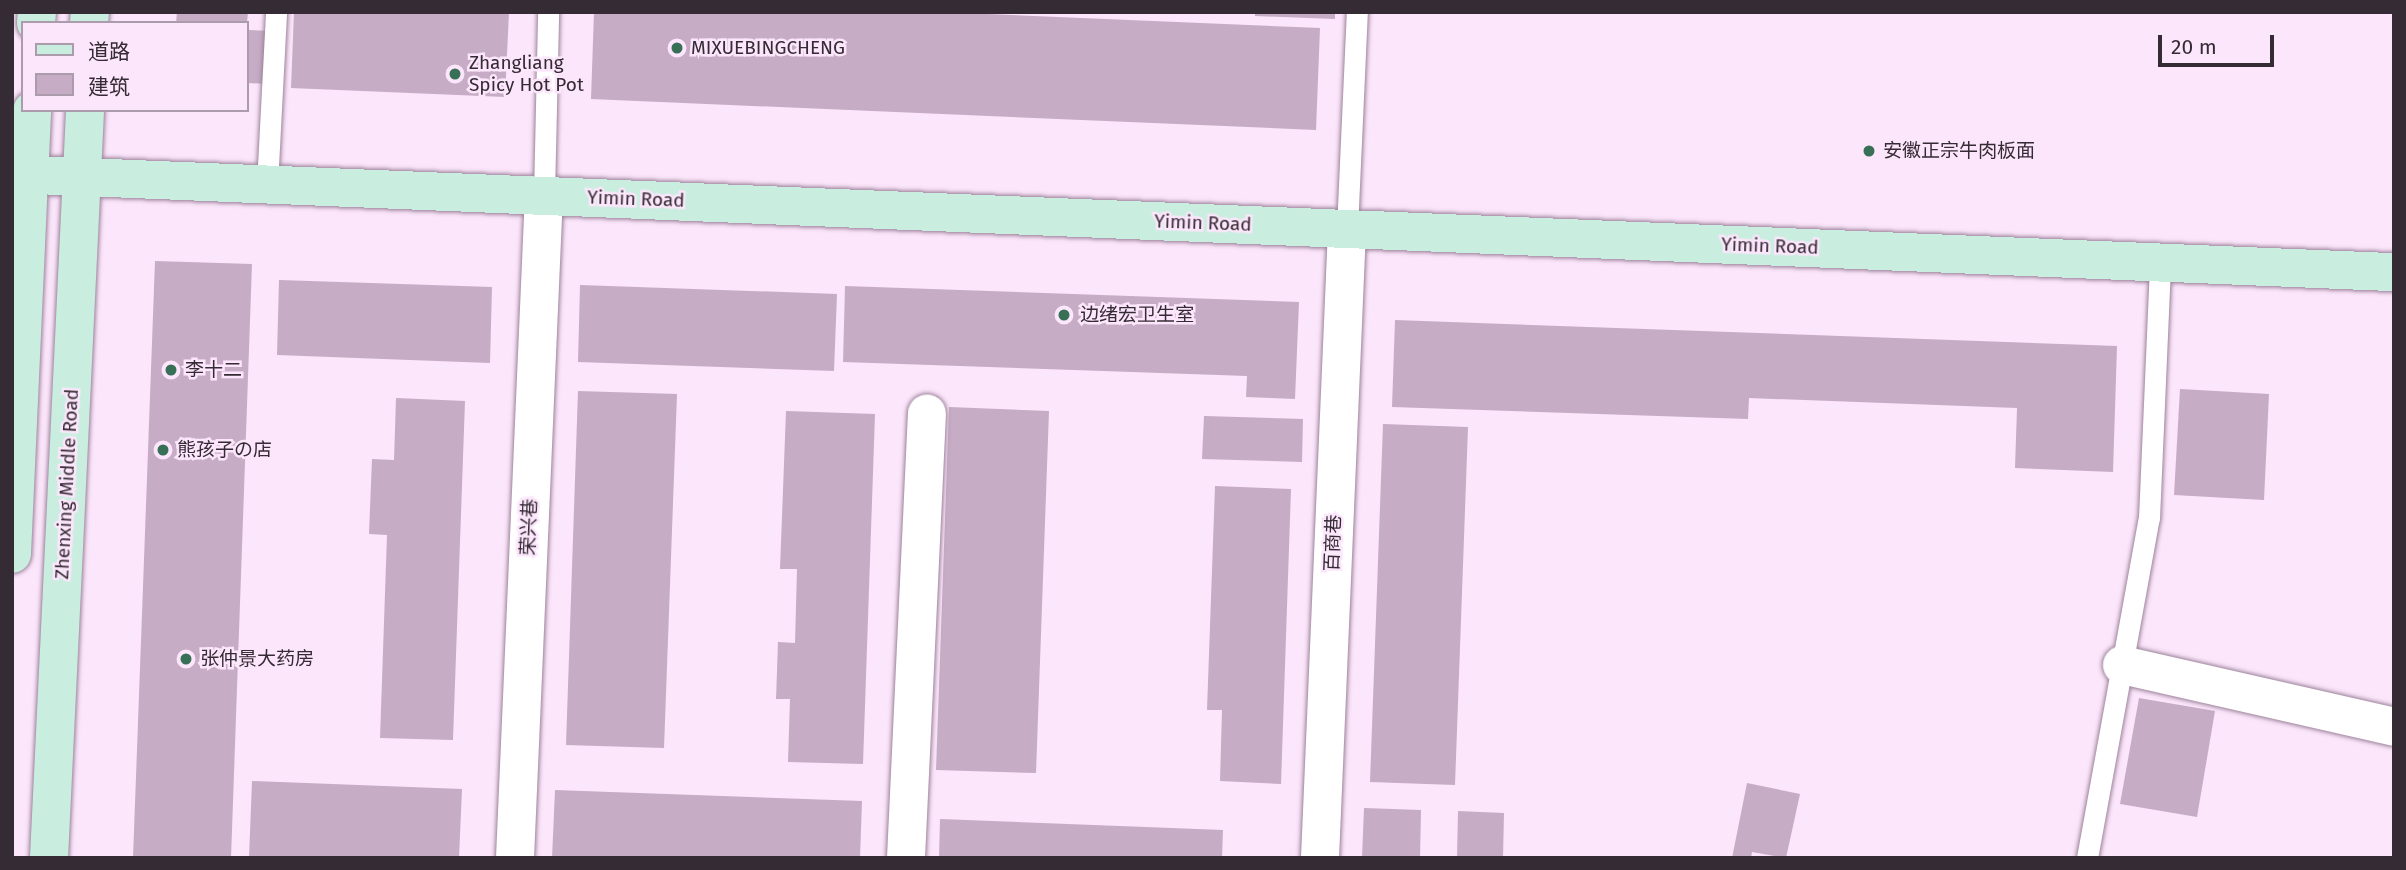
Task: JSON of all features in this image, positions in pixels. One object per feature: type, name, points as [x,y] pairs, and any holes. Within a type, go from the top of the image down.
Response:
[{"type":"street","points":[[12,555],[21,175],[32,112]]},
{"type":"street","name":"Zhenxing Middle Road","points":[[49,858],[85,112]]},
{"type":"street","name":"Yimin Road","points":[[21,175],[2394,272]]},
{"type":"street","name":"荣兴巷","points":[[515,858],[544,195]]},
{"type":"street","name":"百商巷","points":[[1320,858],[1347,229]]},
{"type":"street","points":[[906,858],[928,413]]},
{"type":"street","points":[[2122,665],[2394,727]]},
{"type":"lane","points":[[267,185],[276,12]]},
{"type":"lane","points":[[544,195],[548,12]]},
{"type":"lane","points":[[1347,229],[1357,12]]},
{"type":"lane","points":[[2087,858],[2149,518],[2160,262]]},
{"type":"building","points":[[177,12],[248,12],[247,21],[176,21]]},
{"type":"building","points":[[294,12],[509,12],[505,97],[291,88]]},
{"type":"building","points":[[594,12],[940,12],[1320,28],[1316,130],[591,99]]},
{"type":"building","points":[[1255,12],[1335,12],[1335,19],[1255,16]]},
{"type":"building","points":[[248,30],[272,31],[270,84],[248,83]]},
{"type":"building","points":[[155,261],[252,264],[231,858],[133,858]]},
{"type":"building","points":[[279,280],[492,287],[490,363],[277,355]]},
{"type":"building","points":[[580,285],[837,294],[834,371],[578,362]]},
{"type":"building","points":[[845,286],[1299,302],[1295,399],[1246,397],[1247,376],[843,362]]},
{"type":"building","points":[[1395,320],[2117,346],[2113,472],[2015,468],[2017,408],[1749,398],[1748,419],[1392,407]]},
{"type":"building","points":[[2180,389],[2269,394],[2264,500],[2174,495]]},
{"type":"building","points":[[578,391],[677,394],[664,748],[566,745]]},
{"type":"building","points":[[396,398],[465,401],[453,740],[380,738],[387,535],[369,534],[372,459],[394,460]]},
{"type":"building","points":[[949,407],[1049,411],[1036,773],[936,770]]},
{"type":"building","points":[[786,411],[875,414],[863,764],[788,762],[790,699],[776,699],[778,642],[795,643],[797,569],[780,569]]},
{"type":"building","points":[[1204,416],[1303,419],[1302,462],[1202,459]]},
{"type":"building","points":[[1383,424],[1468,427],[1455,785],[1370,782]]},
{"type":"building","points":[[1215,486],[1291,489],[1281,784],[1220,781],[1222,710],[1207,710]]},
{"type":"building","points":[[2139,698],[2215,711],[2197,817],[2120,804]]},
{"type":"building","points":[[252,781],[462,789],[459,858],[249,858]]},
{"type":"building","points":[[1747,783],[1800,794],[1786,858],[1752,852],[1751,858],[1732,858]]},
{"type":"building","points":[[555,790],[862,801],[860,858],[552,858]]},
{"type":"building","points":[[1364,808],[1421,810],[1420,858],[1362,858]]},
{"type":"building","points":[[1458,811],[1504,813],[1503,858],[1457,858]]},
{"type":"building","points":[[940,819],[1223,830],[1222,858],[939,858]]},
{"type":"place","name":"MIXUEBINGCHENG","points":[[677,48]]},
{"type":"place","name":"Zhangliang Spicy Hot Pot","points":[[455,74]]},
{"type":"place","name":"安徽正宗牛肉板面","points":[[1869,151]]},
{"type":"place","name":"边绪宏卫生室","points":[[1064,315]]},
{"type":"place","name":"李十二","points":[[171,370]]},
{"type":"place","name":"熊孩子の店","points":[[163,450]]},
{"type":"place","name":"张仲景大药房","points":[[186,659]]}]
